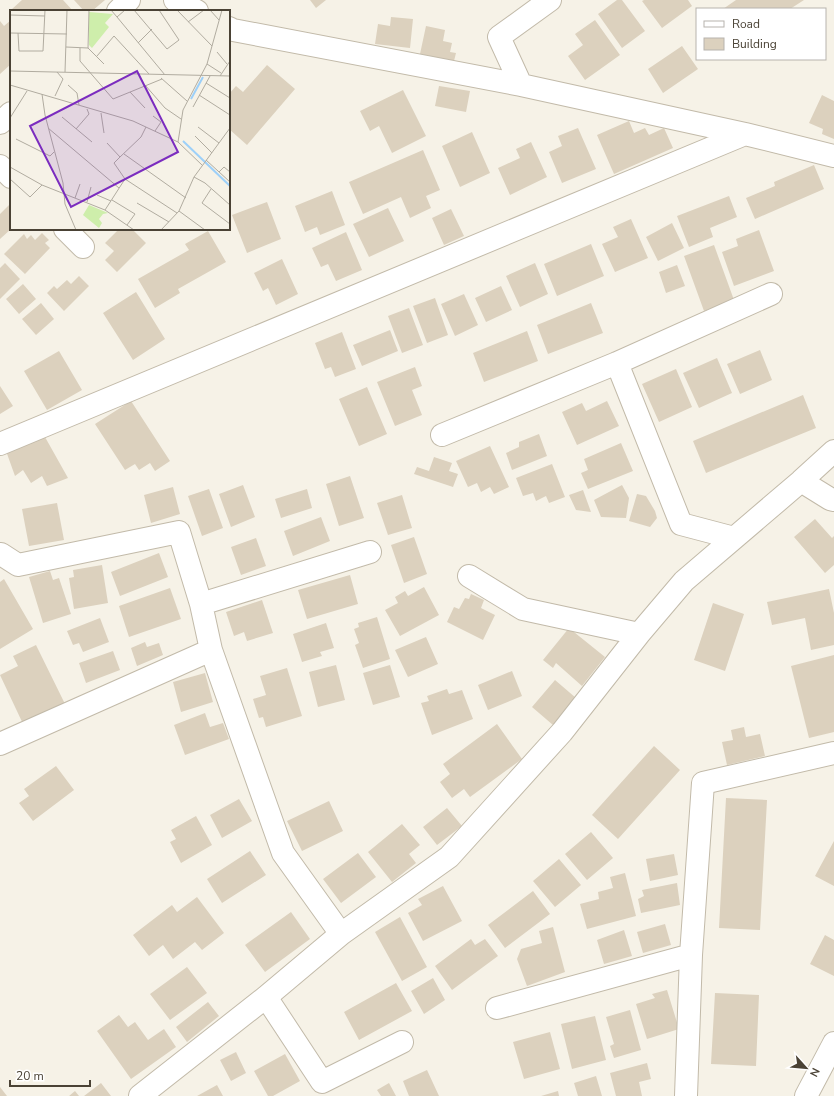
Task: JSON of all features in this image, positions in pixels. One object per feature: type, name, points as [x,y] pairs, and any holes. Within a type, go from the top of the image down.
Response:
[{"type":"street","points":[[119,10],[129,0]]},
{"type":"street","points":[[175,0],[194,10]]},
{"type":"street","points":[[521,85],[498,37],[550,0]]},
{"type":"street","points":[[230,28],[521,85],[745,134],[834,156]]},
{"type":"street","points":[[0,123],[10,114]]},
{"type":"street","points":[[0,444],[745,134]]},
{"type":"street","points":[[0,166],[10,176]]},
{"type":"street","points":[[66,230],[83,247]]},
{"type":"street","points":[[442,435],[617,363],[771,294]]},
{"type":"street","points":[[617,363],[681,524],[734,538]]},
{"type":"street","points":[[140,1096],[266,996],[340,934],[449,857],[562,732],[639,634],[684,581],[801,481],[834,450]]},
{"type":"street","points":[[801,481],[834,500]]},
{"type":"street","points":[[0,553],[18,565],[179,532],[201,604],[211,650],[283,853],[340,934]]},
{"type":"street","points":[[201,604],[370,552]]},
{"type":"street","points":[[469,576],[523,609],[639,634]]},
{"type":"street","points":[[0,744],[211,650]]},
{"type":"street","points":[[686,1096],[691,954],[703,783],[834,753]]},
{"type":"street","points":[[497,1008],[691,954]]},
{"type":"street","points":[[266,996],[322,1082],[402,1042]]},
{"type":"street","points":[[806,1096],[834,1043]]},
{"type":"building","points":[[22,0],[63,0],[72,10],[12,10]]},
{"type":"building","points":[[74,0],[105,0],[93,10],[83,10]]},
{"type":"building","points":[[310,0],[326,0],[316,8]]},
{"type":"building","points":[[617,0],[622,0],[645,31],[622,48],[598,14]]},
{"type":"building","points":[[688,0],[692,6],[662,28],[642,1]]},
{"type":"building","points":[[736,0],[804,0],[792,8],[724,8]]},
{"type":"building","points":[[391,17],[413,19],[410,48],[375,44],[378,24],[390,26]]},
{"type":"building","points":[[595,20],[620,55],[585,80],[568,56],[583,45],[575,34]]},
{"type":"building","points":[[0,21],[4,26],[10,21],[10,65],[0,74]]},
{"type":"building","points":[[426,26],[445,30],[443,41],[452,43],[450,52],[456,53],[454,61],[420,54]]},
{"type":"building","points":[[682,46],[698,69],[663,93],[648,69]]},
{"type":"building","points":[[267,65],[295,89],[247,145],[230,130],[230,93],[236,86],[243,92]]},
{"type":"building","points":[[439,86],[470,91],[466,112],[435,106]]},
{"type":"building","points":[[403,90],[426,136],[392,153],[379,126],[370,131],[360,111]]},
{"type":"building","points":[[822,95],[834,101],[834,139],[822,134],[823,129],[809,123]]},
{"type":"building","points":[[629,121],[634,133],[645,128],[649,135],[664,128],[673,148],[614,174],[597,135]]},
{"type":"building","points":[[578,128],[596,169],[562,183],[549,152],[562,146],[558,136]]},
{"type":"building","points":[[472,132],[490,173],[460,187],[442,146]]},
{"type":"building","points":[[531,142],[547,177],[510,195],[498,168],[520,158],[516,149]]},
{"type":"building","points":[[423,150],[440,190],[426,196],[431,208],[410,218],[401,197],[363,214],[349,182]]},
{"type":"building","points":[[814,165],[824,189],[755,219],[746,198],[775,186],[774,182]]},
{"type":"building","points":[[332,191],[345,225],[320,235],[317,227],[305,232],[295,206]]},
{"type":"building","points":[[729,196],[737,217],[710,228],[713,237],[689,247],[677,216]]},
{"type":"building","points":[[267,202],[281,239],[247,253],[232,215]]},
{"type":"building","points":[[10,204],[10,230],[0,239],[0,214]]},
{"type":"building","points":[[388,208],[404,241],[369,257],[353,224]]},
{"type":"building","points":[[451,209],[464,236],[444,245],[432,218]]},
{"type":"building","points":[[631,219],[648,258],[615,272],[602,244],[618,237],[613,227]]},
{"type":"building","points":[[672,223],[684,248],[658,261],[646,237]]},
{"type":"building","points":[[118,230],[133,230],[146,243],[117,272],[105,260],[114,251],[105,243]]},
{"type":"building","points":[[759,230],[774,271],[734,286],[722,252],[738,246],[736,239]]},
{"type":"building","points":[[208,231],[226,262],[178,289],[180,293],[155,308],[138,279],[189,250],[185,244]]},
{"type":"building","points":[[346,232],[362,270],[336,281],[328,264],[321,267],[312,248]]},
{"type":"building","points":[[42,233],[49,240],[45,243],[50,248],[25,274],[4,254],[24,234],[27,239],[31,235],[35,240]]},
{"type":"building","points":[[591,244],[604,276],[557,296],[544,264]]},
{"type":"building","points":[[714,245],[734,300],[704,311],[684,256]]},
{"type":"building","points":[[282,259],[298,294],[276,305],[268,288],[263,291],[254,273]]},
{"type":"building","points":[[5,263],[20,279],[0,299],[0,268]]},
{"type":"building","points":[[535,263],[548,294],[520,307],[506,276]]},
{"type":"building","points":[[677,265],[685,286],[666,293],[659,272]]},
{"type":"building","points":[[79,276],[89,286],[64,311],[47,293],[54,286],[57,289],[67,280],[71,284]]},
{"type":"building","points":[[23,284],[36,299],[19,314],[6,299]]},
{"type":"building","points":[[501,286],[512,310],[486,322],[475,298]]},
{"type":"building","points":[[136,292],[165,339],[133,360],[103,313]]},
{"type":"building","points":[[464,294],[478,325],[455,336],[441,304]]},
{"type":"building","points":[[435,298],[448,335],[427,343],[413,306]]},
{"type":"building","points":[[41,303],[54,319],[36,335],[22,319]]},
{"type":"building","points":[[591,303],[603,333],[548,354],[537,325]]},
{"type":"building","points":[[409,308],[423,345],[402,353],[388,316]]},
{"type":"building","points":[[390,330],[398,351],[362,366],[353,345]]},
{"type":"building","points":[[527,331],[538,361],[484,382],[473,353]]},
{"type":"building","points":[[342,332],[356,369],[335,377],[331,367],[325,369],[315,343]]},
{"type":"building","points":[[760,350],[772,380],[740,394],[727,364]]},
{"type":"building","points":[[59,351],[82,390],[47,410],[24,371]]},
{"type":"building","points":[[717,358],[732,393],[699,408],[683,373]]},
{"type":"building","points":[[415,367],[422,386],[412,390],[422,415],[395,426],[377,382]]},
{"type":"building","points":[[676,369],[692,407],[659,422],[642,384]]},
{"type":"building","points":[[0,386],[13,406],[0,414]]},
{"type":"building","points":[[367,387],[387,434],[359,446],[339,399]]},
{"type":"building","points":[[803,395],[816,428],[706,473],[693,441]]},
{"type":"building","points":[[131,401],[170,461],[155,471],[150,463],[139,470],[135,464],[125,470],[95,424]]},
{"type":"building","points":[[607,401],[619,426],[577,445],[562,412],[582,403],[586,411]]},
{"type":"building","points":[[539,434],[547,456],[512,470],[506,453],[519,447],[519,442]]},
{"type":"building","points":[[45,437],[68,478],[47,486],[42,476],[31,483],[23,470],[15,476],[6,451]]},
{"type":"building","points":[[621,443],[633,471],[588,489],[581,473],[588,470],[584,459]]},
{"type":"building","points":[[490,446],[509,487],[494,494],[490,487],[481,492],[477,483],[468,487],[456,461]]},
{"type":"building","points":[[434,457],[452,463],[449,471],[458,474],[453,487],[414,474],[417,467],[429,471]]},
{"type":"building","points":[[552,464],[565,497],[549,503],[546,496],[536,501],[533,493],[523,496],[516,478]]},
{"type":"building","points":[[350,476],[364,518],[339,526],[326,484]]},
{"type":"building","points":[[243,485],[255,517],[231,527],[219,494]]},
{"type":"building","points":[[622,485],[629,498],[626,518],[601,517],[594,500]]},
{"type":"building","points":[[173,487],[180,514],[151,523],[144,495]]},
{"type":"building","points":[[209,489],[223,528],[202,536],[188,496]]},
{"type":"building","points":[[307,489],[312,508],[281,518],[275,499]]},
{"type":"building","points":[[583,490],[591,512],[576,510],[569,495]]},
{"type":"building","points":[[637,494],[646,496],[655,511],[657,518],[650,527],[629,521]]},
{"type":"building","points":[[402,495],[412,528],[388,535],[377,503]]},
{"type":"building","points":[[57,503],[64,540],[29,546],[22,509]]},
{"type":"building","points":[[321,517],[330,541],[293,556],[284,531]]},
{"type":"building","points":[[815,519],[832,538],[834,536],[834,565],[825,573],[794,537]]},
{"type":"building","points":[[414,537],[427,574],[404,583],[391,545]]},
{"type":"building","points":[[256,538],[266,566],[241,575],[231,547]]},
{"type":"building","points":[[159,553],[168,577],[120,596],[111,572]]},
{"type":"building","points":[[102,565],[108,603],[74,609],[69,578],[74,577],[73,570]]},
{"type":"building","points":[[50,571],[53,580],[59,578],[71,614],[43,623],[29,577]]},
{"type":"building","points":[[350,575],[358,604],[307,619],[298,590]]},
{"type":"building","points":[[4,579],[33,629],[0,649],[0,582]]},
{"type":"building","points":[[424,587],[439,615],[400,636],[385,610],[398,603],[395,597],[405,591],[408,596]]},
{"type":"building","points":[[170,588],[181,619],[129,637],[119,606]]},
{"type":"building","points":[[829,589],[834,613],[834,645],[811,650],[805,618],[772,625],[767,602]]},
{"type":"building","points":[[471,594],[484,600],[481,608],[495,615],[483,640],[447,622],[454,607],[459,609],[465,598],[469,599]]},
{"type":"building","points":[[262,600],[273,633],[247,641],[244,632],[234,636],[226,612]]},
{"type":"building","points":[[713,603],[744,614],[725,671],[694,660]]},
{"type":"building","points":[[377,617],[390,659],[363,668],[355,645],[359,643],[354,629],[359,627],[358,623]]},
{"type":"building","points":[[100,618],[109,642],[83,652],[79,643],[73,645],[67,631]]},
{"type":"building","points":[[326,623],[334,648],[320,652],[322,656],[302,662],[293,634]]},
{"type":"building","points":[[569,628],[605,657],[582,686],[556,663],[553,668],[543,660]]},
{"type":"building","points":[[426,637],[438,664],[408,677],[395,650]]},
{"type":"building","points":[[145,642],[147,647],[159,643],[163,655],[137,666],[131,648]]},
{"type":"building","points":[[36,645],[66,706],[24,726],[0,675],[18,666],[13,656]]},
{"type":"building","points":[[113,651],[120,670],[86,683],[79,663]]},
{"type":"building","points":[[834,655],[834,732],[809,738],[791,666]]},
{"type":"building","points":[[336,665],[345,700],[318,707],[309,672]]},
{"type":"building","points":[[390,665],[400,697],[373,705],[363,673]]},
{"type":"building","points":[[287,668],[302,716],[266,727],[263,717],[259,718],[253,699],[266,695],[260,676]]},
{"type":"building","points":[[512,671],[522,696],[488,710],[478,685]]},
{"type":"building","points":[[205,673],[213,702],[181,712],[173,682]]},
{"type":"building","points":[[555,680],[576,698],[553,725],[532,707]]},
{"type":"building","points":[[447,689],[449,694],[462,690],[473,719],[432,735],[421,703],[429,701],[427,696]]},
{"type":"building","points":[[205,713],[210,727],[223,723],[229,739],[185,755],[174,725]]},
{"type":"building","points":[[497,724],[522,759],[470,797],[464,789],[452,798],[440,782],[450,774],[443,764]]},
{"type":"building","points":[[744,727],[746,737],[760,734],[765,756],[727,765],[722,742],[733,740],[731,730]]},
{"type":"building","points":[[654,746],[680,770],[618,839],[592,815]]},
{"type":"building","points":[[56,766],[74,790],[33,821],[19,803],[29,796],[24,789]]},
{"type":"building","points":[[726,798],[767,800],[760,930],[719,928]]},
{"type":"building","points":[[239,799],[252,821],[222,838],[210,815]]},
{"type":"building","points":[[329,801],[343,831],[302,851],[287,821]]},
{"type":"building","points":[[447,808],[462,826],[437,845],[423,827]]},
{"type":"building","points":[[196,816],[212,845],[181,863],[170,842],[176,839],[171,830]]},
{"type":"building","points":[[402,824],[420,845],[409,854],[416,863],[392,882],[368,852]]},
{"type":"building","points":[[591,832],[613,858],[587,880],[565,854]]},
{"type":"building","points":[[834,841],[834,886],[815,876]]},
{"type":"building","points":[[250,851],[266,875],[222,903],[207,879]]},
{"type":"building","points":[[358,853],[376,877],[341,903],[323,879]]},
{"type":"building","points":[[674,854],[678,875],[650,881],[646,859]]},
{"type":"building","points":[[559,859],[581,885],[555,907],[533,881]]},
{"type":"building","points":[[625,873],[636,916],[587,929],[580,904],[599,899],[598,892],[613,888],[610,877]]},
{"type":"building","points":[[677,883],[680,905],[641,913],[638,899],[644,896],[642,890]]},
{"type":"building","points":[[443,886],[462,921],[423,941],[408,913],[422,905],[418,899]]},
{"type":"building","points":[[533,891],[550,914],[505,948],[488,925]]},
{"type":"building","points":[[197,897],[224,933],[202,950],[195,942],[173,959],[163,945],[149,956],[133,935],[172,905],[177,912]]},
{"type":"building","points":[[291,912],[310,939],[265,972],[245,945]]},
{"type":"building","points":[[400,917],[427,967],[402,981],[375,932]]},
{"type":"building","points":[[665,924],[671,945],[643,953],[637,932]]},
{"type":"building","points":[[553,927],[565,972],[527,986],[517,959],[521,949],[542,943],[539,931]]},
{"type":"building","points":[[624,930],[632,956],[604,964],[597,940]]},
{"type":"building","points":[[825,935],[834,940],[834,976],[810,964]]},
{"type":"building","points":[[471,939],[475,945],[485,939],[498,956],[452,990],[435,966]]},
{"type":"building","points":[[187,967],[207,993],[170,1020],[150,994]]},
{"type":"building","points":[[433,978],[445,1000],[424,1014],[411,991]]},
{"type":"building","points":[[396,983],[412,1011],[359,1040],[344,1012]]},
{"type":"building","points":[[667,990],[679,1029],[647,1039],[636,1004],[655,998],[652,994]]},
{"type":"building","points":[[715,993],[759,995],[756,1066],[711,1064]]},
{"type":"building","points":[[208,1002],[219,1016],[187,1042],[176,1027]]},
{"type":"building","points":[[630,1010],[641,1050],[614,1058],[610,1046],[614,1044],[606,1017]]},
{"type":"building","points":[[119,1015],[128,1027],[135,1022],[148,1040],[164,1029],[176,1047],[131,1079],[97,1031]]},
{"type":"building","points":[[595,1016],[606,1060],[572,1069],[561,1024]]},
{"type":"building","points":[[550,1032],[560,1069],[524,1079],[513,1042]]},
{"type":"building","points":[[236,1052],[246,1073],[231,1081],[220,1060]]},
{"type":"building","points":[[285,1054],[300,1081],[273,1096],[268,1096],[254,1071]]},
{"type":"building","points":[[647,1063],[651,1079],[639,1082],[642,1096],[616,1096],[610,1073]]},
{"type":"building","points":[[427,1070],[439,1096],[409,1096],[403,1081]]},
{"type":"building","points":[[596,1076],[602,1096],[578,1096],[574,1083]]},
{"type":"building","points":[[101,1083],[111,1096],[84,1096]]},
{"type":"building","points":[[389,1083],[396,1096],[381,1096],[377,1090]]},
{"type":"building","points":[[217,1085],[223,1096],[197,1096]]},
{"type":"building","points":[[0,1087],[7,1096],[0,1096]]},
{"type":"building","points":[[75,1091],[79,1096],[69,1096]]},
{"type":"building","points":[[558,1091],[559,1096],[541,1096]]}]
